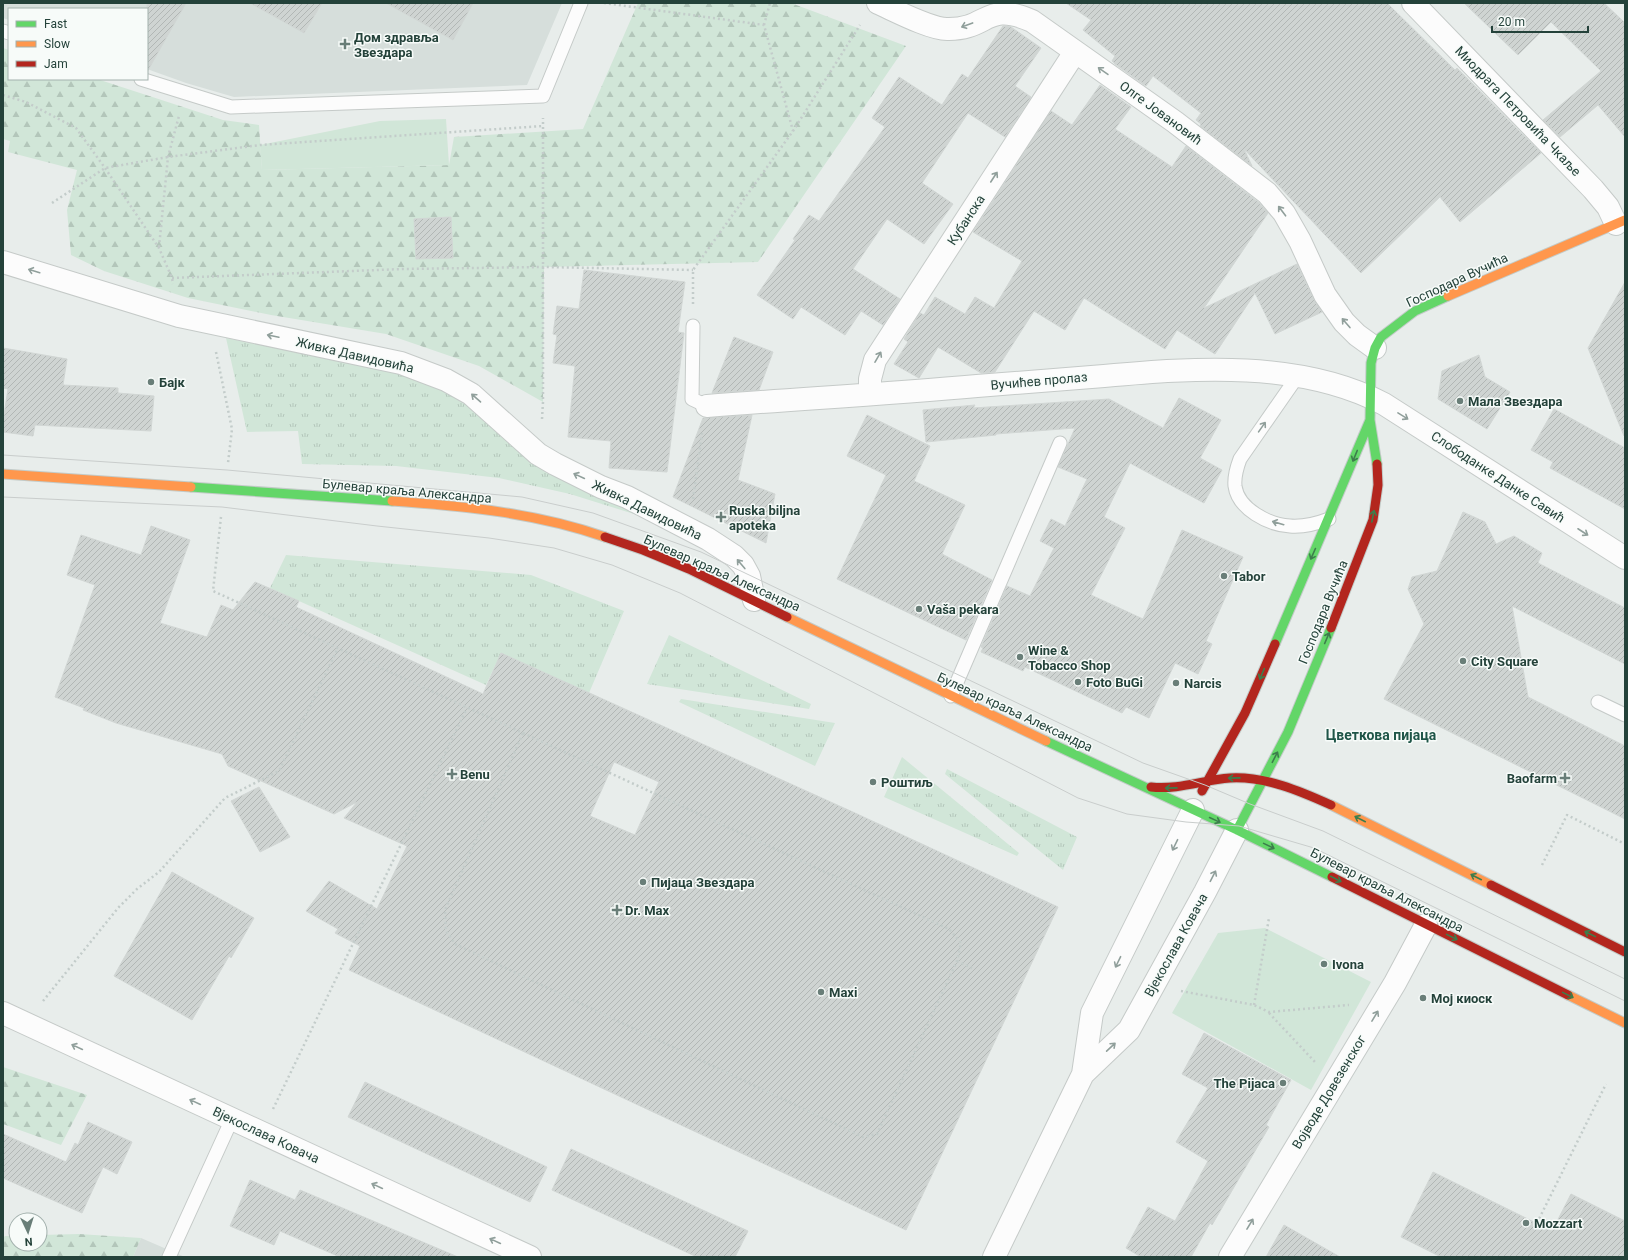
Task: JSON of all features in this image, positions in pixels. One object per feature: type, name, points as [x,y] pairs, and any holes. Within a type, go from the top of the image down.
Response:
[{"type":"main road","name":"Господара Вучића","points":[[1250,804],[1288,732],[1339,609],[1373,520],[1378,485],[1376,452],[1370,420],[1372,363],[1375,348],[1389,331],[1415,311],[1620,222]]},
{"type":"main road","name":"Господара Вучића","points":[[1206,782],[1245,713],[1370,420]]},
{"type":"main road","name":"Булевар краља Александра","points":[[3,474],[400,502],[522,515],[580,528],[643,550],[689,569],[1136,784],[1196,804],[1237,830],[1625,1023]]},
{"type":"main road","name":"Булевар краља Александра","points":[[1136,784],[1161,788],[1177,788],[1229,778],[1240,778],[1263,781],[1330,804],[1625,952]]},
{"type":"main road","name":"Вјекослава Ковача","points":[[1196,804],[1206,782]]},
{"type":"main road","name":"Вјекослава Ковача","points":[[1237,830],[1250,804]]},
{"type":"street","name":"Олге Јовановић","points":[[878,3],[940,28],[948,29],[965,27],[996,10],[1013,11],[1032,22],[1175,122],[1267,193],[1284,213],[1300,241],[1325,295],[1344,322],[1357,335],[1375,348]]},
{"type":"street","name":"Миодрага Петровића Чкаље","points":[[1413,3],[1592,189],[1620,222]]},
{"type":"street","name":"Кубанска","points":[[870,394],[870,379],[875,360],[1075,52]]},
{"type":"street","name":"Живка Давидовића","points":[[3,262],[179,316],[210,324],[402,363],[461,387],[471,394],[538,454],[570,472],[601,487],[627,497],[708,538],[734,556],[743,565],[749,576],[754,600]]},
{"type":"street","name":"Вучићев пролаз","points":[[707,406],[1167,371],[1232,370],[1298,377],[1340,386],[1370,397]]},
{"type":"street","name":"Слободанке Данке Савић","points":[[1370,397],[1403,416],[1625,558]]},
{"type":"street","name":"Вјекослава Ковача","points":[[994,1257],[1083,1074],[1092,1013],[1196,804]]},
{"type":"street","name":"Вјекослава Ковача","points":[[1083,1074],[1129,1030],[1205,892],[1237,830]]},
{"type":"street","name":"Војводе Довезенског","points":[[1230,1257],[1383,1002],[1426,925]]},
{"type":"street","name":"Вјекослава Ковача","points":[[3,1013],[530,1257]]},
{"type":"lane","points":[[145,80],[231,108],[543,96],[581,3]]},
{"type":"lane","points":[[693,326],[692,399],[707,406]]},
{"type":"lane","points":[[1298,377],[1240,458],[1236,470],[1235,487],[1238,496],[1246,507],[1255,514],[1274,522],[1288,526],[1303,526],[1317,524],[1329,519]]},
{"type":"lane","points":[[951,696],[1060,443]]},
{"type":"lane","points":[[1598,702],[1625,715]]},
{"type":"lane","points":[[169,1257],[232,1119]]},
{"type":"path","points":[[604,3],[764,25]]},
{"type":"path","points":[[770,3],[764,25],[793,131]]},
{"type":"path","points":[[693,326],[692,270],[793,131],[862,23]]},
{"type":"path","points":[[159,248],[168,157],[185,94]]},
{"type":"path","points":[[3,95],[26,102],[76,128],[159,248],[172,278],[179,316]]},
{"type":"path","points":[[538,454],[544,402],[543,96]]},
{"type":"path","points":[[52,203],[105,168],[168,157],[260,145],[543,126]]},
{"type":"path","points":[[172,278],[403,269],[544,267],[692,270]]},
{"type":"path","points":[[210,324],[232,428]]},
{"type":"path","points":[[689,529],[707,406]]},
{"type":"path","points":[[220,526],[213,591],[338,648],[467,708],[523,733],[949,929],[961,943],[957,961],[877,1134],[863,1137],[455,944],[446,931],[445,910],[523,733]]},
{"type":"path","points":[[26,1023],[118,908],[137,889],[158,872],[225,798],[279,771],[338,648]]},
{"type":"path","points":[[262,1132],[467,708]]},
{"type":"path","points":[[1542,865],[1568,815],[1625,844]]},
{"type":"path","points":[[1254,1005],[1269,918]]},
{"type":"path","points":[[957,961],[972,968]]},
{"type":"path","points":[[1176,990],[1254,1005],[1269,1012],[1334,1083]]},
{"type":"path","points":[[1269,1012],[1383,1002]]},
{"type":"path","points":[[1537,1223],[1606,1084]]},
{"type":"shaded area","name":"Дом здравља Звездара","points":[[3,3],[562,3],[527,85],[234,97],[186,83],[148,69],[148,8],[8,8],[8,20],[3,18]]},
{"type":"shaded area","points":[[141,1238],[185,1257],[133,1257]]},
{"type":"green space","points":[[638,3],[791,3],[906,46],[758,262],[544,267],[543,402],[479,366],[386,334],[271,315],[188,298],[104,271],[71,255],[67,210],[77,170],[8,152],[10,141],[3,139],[3,48],[8,50],[8,80],[100,80],[223,120],[259,125],[262,170],[449,165],[454,137],[583,129]]},
{"type":"green space","points":[[446,119],[449,165],[262,170],[260,145],[380,121]]},
{"type":"green space","points":[[226,338],[401,373],[462,399],[650,519],[570,494],[499,478],[396,466],[302,464],[298,431],[247,432]]},
{"type":"green space","points":[[286,555],[531,575],[624,611],[589,693],[501,653],[486,685],[270,588]]},
{"type":"green space","points":[[669,635],[811,704],[809,709],[647,684]]},
{"type":"green space","points":[[681,699],[835,723],[815,766],[679,702]]},
{"type":"green space","points":[[902,757],[1019,853],[1017,856],[884,797]]},
{"type":"green space","points":[[947,769],[1077,837],[1063,870],[945,774]]},
{"type":"green space","points":[[1265,928],[1371,982],[1311,1090],[1172,1013],[1218,933]]},
{"type":"green space","points":[[3,1067],[87,1095],[61,1145],[3,1124]]},
{"type":"green space","points":[[79,1234],[141,1238],[133,1257],[3,1257],[3,1238],[5,1236],[8,1236],[8,1252],[48,1252],[48,1235]]},
{"type":"building","points":[[147,3],[186,3],[148,70],[148,8]]},
{"type":"building","points":[[250,3],[322,3],[304,33]]},
{"type":"building","points":[[386,3],[473,3],[453,40]]},
{"type":"building","points":[[1066,3],[1387,3],[1455,70],[1457,68],[1541,153],[1460,222],[1440,197],[1361,273],[1244,149],[1252,166],[1200,126],[1201,124],[1196,120],[1201,113],[1153,76],[1146,86],[1115,64],[1112,61],[1115,56],[1083,30],[1091,20]]},
{"type":"building","points":[[1464,3],[1604,3],[1625,23],[1625,137],[1598,105],[1560,137],[1543,120],[1601,71],[1551,22],[1518,55]]},
{"type":"building","points":[[1003,26],[1011,27],[1041,48],[1015,86],[1031,97],[1005,137],[968,113],[922,183],[953,204],[924,244],[887,219],[853,269],[900,299],[883,325],[861,311],[845,335],[801,307],[793,319],[757,295],[795,240],[793,239],[809,215],[819,221],[885,127],[872,118],[899,77],[942,105],[962,74],[968,78]]},
{"type":"building","points":[[1100,85],[1131,107],[1115,129],[1172,167],[1186,146],[1258,202],[1268,213],[1204,308],[1297,264],[1314,300],[1322,312],[1275,334],[1255,293],[1215,354],[1177,330],[1165,349],[1084,298],[1065,330],[1034,311],[995,372],[981,373],[938,347],[919,378],[894,364],[908,342],[904,339],[920,313],[924,315],[935,297],[965,314],[975,297],[994,308],[1022,261],[973,232],[1051,111],[1072,125]]},
{"type":"building","points":[[451,217],[453,258],[416,259],[414,219]]},
{"type":"building","points":[[584,270],[685,282],[678,332],[684,333],[667,472],[609,468],[611,441],[568,437],[575,366],[553,363],[557,335],[553,334],[557,306],[579,309]]},
{"type":"building","points":[[1625,282],[1625,436],[1624,436],[1588,348]]},
{"type":"building","points":[[734,337],[773,352],[759,390],[712,393]]},
{"type":"building","points":[[3,348],[67,359],[63,385],[118,388],[118,393],[154,396],[151,431],[35,425],[33,436],[3,432],[3,421],[8,389],[3,388]]},
{"type":"building","points":[[1479,355],[1485,377],[1510,392],[1487,429],[1438,399],[1442,371]]},
{"type":"building","points":[[1179,398],[1221,420],[1200,458],[1222,470],[1204,503],[1130,463],[1104,517],[1125,528],[1091,595],[1143,619],[1182,530],[1243,557],[1206,641],[1212,644],[1198,674],[1175,663],[1149,718],[1126,707],[1122,713],[1025,667],[1023,671],[981,652],[983,648],[981,647],[1007,586],[1030,596],[1054,548],[1040,541],[1051,519],[1065,526],[1087,479],[1058,467],[1075,428],[996,434],[926,442],[923,410],[975,405],[973,408],[1109,399],[1163,428]]},
{"type":"building","points":[[1554,409],[1625,448],[1625,509],[1550,468],[1553,462],[1531,450]]},
{"type":"building","points":[[752,415],[738,480],[775,494],[766,543],[673,497],[703,418]]},
{"type":"building","points":[[867,415],[930,446],[914,481],[965,505],[942,554],[992,580],[966,640],[837,579],[886,475],[847,456]]},
{"type":"building","name":"City Square","points":[[1463,512],[1485,522],[1496,544],[1514,536],[1542,553],[1538,563],[1625,608],[1625,664],[1512,606],[1528,697],[1625,746],[1625,819],[1384,699],[1424,624],[1408,589],[1412,577],[1437,571]]},
{"type":"building","name":"Пијаца Звездара","points":[[151,526],[190,540],[160,623],[207,637],[221,605],[233,610],[255,582],[299,601],[296,607],[483,694],[501,653],[855,813],[1058,907],[906,1230],[349,970],[360,946],[335,933],[338,929],[306,911],[329,881],[377,909],[407,846],[344,818],[357,802],[334,814],[228,766],[222,754],[116,723],[83,710],[84,708],[55,697],[95,585],[67,575],[81,535],[141,555]],"holes":[[[614,762],[659,782],[635,835],[590,816]]]},
{"type":"building","points":[[259,787],[290,837],[260,852],[231,801]]},
{"type":"building","points":[[172,872],[254,918],[231,958],[229,956],[192,1020],[114,976]]},
{"type":"building","points":[[1204,1033],[1291,1080],[1266,1125],[1269,1127],[1212,1225],[1210,1223],[1191,1257],[1141,1257],[1126,1248],[1148,1207],[1175,1221],[1208,1161],[1176,1142],[1208,1088],[1182,1074]]},
{"type":"building","points":[[365,1082],[547,1167],[530,1202],[348,1117]]},
{"type":"building","points":[[88,1122],[132,1142],[117,1174],[103,1167],[82,1213],[3,1178],[3,1134],[66,1162],[75,1143],[78,1145]]},
{"type":"building","points":[[571,1149],[748,1231],[735,1257],[697,1257],[552,1190]]},
{"type":"building","points":[[1433,1172],[1552,1231],[1571,1194],[1625,1221],[1625,1257],[1441,1257],[1401,1237]]},
{"type":"building","points":[[250,1180],[295,1200],[300,1190],[458,1257],[340,1257],[280,1231],[274,1245],[230,1226]]},
{"type":"building","points":[[1284,1225],[1340,1257],[1266,1257]]},
{"type":"tram line","points":[[3,455],[227,470],[522,497],[593,513],[701,552],[1143,763],[1205,785],[1250,804],[1323,831],[1625,979]]},
{"type":"tram line","points":[[3,497],[222,507],[489,538],[554,548],[612,565],[680,593],[1078,798],[1127,814],[1186,822],[1239,826],[1314,848],[1625,1001]]},
{"type":"traffic: fast","points":[[1377,464],[1370,420],[1371,363],[1375,348],[1381,337],[1415,311],[1448,296]]},
{"type":"traffic: fast","points":[[1275,644],[1370,420]]},
{"type":"traffic: fast","points":[[191,487],[392,501]]},
{"type":"traffic: fast","points":[[1237,830],[1288,732],[1331,628]]},
{"type":"traffic: fast","points":[[1046,741],[1237,830],[1332,877]]},
{"type":"traffic: slow","points":[[1448,296],[1625,220]]},
{"type":"traffic: slow","points":[[3,474],[191,487]]},
{"type":"traffic: slow","points":[[392,501],[446,505],[527,516],[605,537]]},
{"type":"traffic: slow","points":[[787,617],[1046,741]]},
{"type":"traffic: slow","points":[[1331,805],[1491,885]]},
{"type":"traffic: slow","points":[[1568,995],[1625,1023]]},
{"type":"traffic: jam","points":[[1331,628],[1373,520],[1378,485],[1377,464]]},
{"type":"traffic: jam","points":[[605,537],[643,550],[689,569],[787,617]]},
{"type":"traffic: jam","points":[[1202,791],[1245,713],[1275,644]]},
{"type":"traffic: jam","points":[[1151,787],[1161,788],[1181,786],[1230,778],[1256,779],[1282,786],[1331,805]]},
{"type":"traffic: jam","points":[[1332,877],[1568,995]]},
{"type":"traffic: jam","points":[[1491,885],[1625,952]]},
{"type":"place","name":"Дом здравља Звездара","points":[[345,44]]},
{"type":"place","name":"Бајк","points":[[151,382]]},
{"type":"place","name":"Мала Звездара","points":[[1460,401]]},
{"type":"place","name":"Ruska biljna apoteka","points":[[721,517]]},
{"type":"place","name":"Tabor","points":[[1224,576]]},
{"type":"place","name":"Vaša pekara","points":[[919,609]]},
{"type":"place","name":"Wine & Tobacco Shop","points":[[1020,657]]},
{"type":"place","name":"City Square","points":[[1463,661]]},
{"type":"place","name":"Foto BuGi","points":[[1078,682]]},
{"type":"place","name":"Narcis","points":[[1176,683]]},
{"type":"place","name":"Benu","points":[[452,774]]},
{"type":"place","name":"Baofarm","points":[[1565,778]]},
{"type":"place","name":"Роштиљ","points":[[873,782]]},
{"type":"place","name":"Пијаца Звездара","points":[[643,882]]},
{"type":"place","name":"Dr. Max","points":[[617,910]]},
{"type":"place","name":"Ivona","points":[[1324,964]]},
{"type":"place","name":"Maxi","points":[[821,992]]},
{"type":"place","name":"Мој киоск","points":[[1423,998]]},
{"type":"place","name":"The Pijaca","points":[[1283,1083]]},
{"type":"place","name":"Mozzart","points":[[1526,1223]]},
{"type":"district","name":"Цветкова пијаца","points":[[1381,735]]}]
